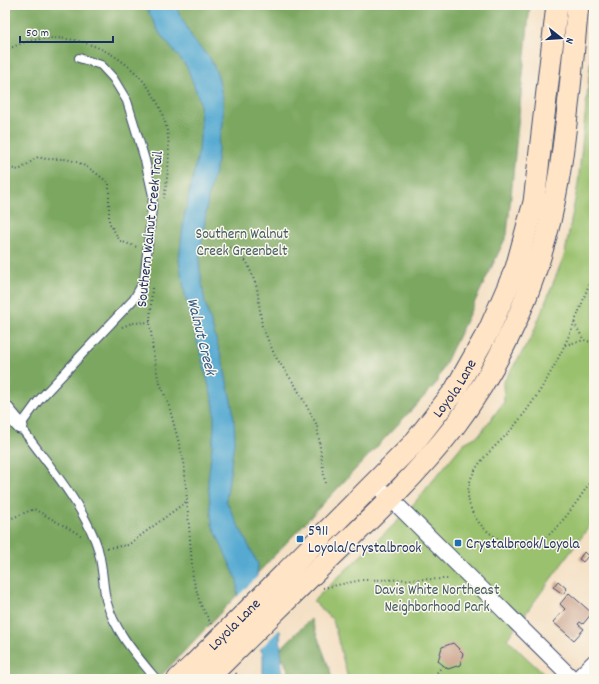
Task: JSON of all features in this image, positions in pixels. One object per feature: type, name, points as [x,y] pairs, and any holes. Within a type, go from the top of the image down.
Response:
[{"type":"main road","name":"Loyola Lane","points":[[203,674],[286,572],[414,444],[455,390],[478,353],[508,290],[528,225],[537,180],[557,5]]},
{"type":"main road","name":"Loyola Lane","points":[[178,679],[203,674],[311,588],[441,443],[467,408],[502,350],[529,290],[543,247],[558,182],[578,5]]},
{"type":"street","points":[[5,408],[20,426]]},
{"type":"street","points":[[375,483],[574,679]]},
{"type":"street","points":[[577,679],[594,662]]},
{"type":"lane","points":[[79,58],[101,65],[113,78],[127,101],[145,160],[153,196],[144,281],[134,300],[39,400],[20,426],[76,504],[96,540],[103,566],[106,599],[110,613],[128,644],[156,679]]},
{"type":"path","name":"Southern Walnut Creek Trail","points":[[5,51],[21,44],[41,39],[74,41],[93,46],[113,55],[142,79],[156,99],[168,134],[169,164],[164,201]]},
{"type":"path","points":[[5,166],[19,170],[38,157],[49,161],[60,159],[76,162],[96,173],[108,184],[110,222],[120,241],[131,244],[147,252]]},
{"type":"path","points":[[230,246],[247,262],[257,288],[262,326],[275,356],[295,385],[317,425],[325,483]]},
{"type":"path","points":[[594,269],[565,345],[550,377],[511,430],[476,468],[470,482],[468,493],[472,514],[489,533],[505,542],[534,544],[544,539],[555,529],[594,476]]},
{"type":"path","name":"Southern Walnut Creek Trail","points":[[152,286],[150,322],[158,378],[168,406],[184,462],[193,578],[200,603],[209,621]]},
{"type":"path","name":"Southern Walnut Creek Trail","points":[[118,330],[132,323],[150,322]]},
{"type":"path","points":[[574,322],[584,340]]},
{"type":"path","points":[[565,345],[584,340],[594,343]]},
{"type":"path","points":[[102,542],[108,555]]},
{"type":"path","points":[[311,588],[362,580],[450,579]]},
{"type":"path","points":[[432,679],[443,665]]},
{"type":"green space","name":"Southern Walnut Creek Greenbelt","points":[[5,5],[530,5],[507,235],[435,385],[158,679],[5,679]]},
{"type":"green space","name":"Davis White Northeast Neighborhood Park","points":[[594,29],[594,520],[507,639],[549,679],[348,679],[333,620],[313,601],[406,513],[464,443],[479,435],[504,402],[503,383],[532,336],[565,253],[578,184]]},
{"type":"green space","points":[[311,619],[332,679],[292,679],[279,650]]},
{"type":"water","name":"Walnut Creek","points":[[145,5],[175,5],[194,41],[210,58],[218,76],[223,99],[223,125],[219,141],[216,168],[208,198],[199,263],[205,303],[223,363],[233,410],[235,436],[226,501],[258,564],[256,587],[259,606],[280,631],[282,670],[287,679],[263,679],[263,654],[238,608],[237,580],[212,524],[208,482],[214,428],[214,405],[185,295],[179,260],[184,217],[199,150],[201,127],[200,102],[187,67],[160,34]]},
{"type":"pier","points":[[259,575],[258,587],[261,605],[281,628],[259,650],[237,609],[236,598]]},
{"type":"building","points":[[584,552],[588,556],[583,562],[579,559]]},
{"type":"building","points":[[558,581],[567,589],[563,594],[553,587]]},
{"type":"building","points":[[569,593],[592,613],[583,624],[580,622],[578,624],[584,629],[574,640],[553,622],[565,609],[560,604]]},
{"type":"building","points":[[453,643],[463,653],[460,665],[448,669],[438,661],[442,647]]},
{"type":"place","name":"5911 Loyola/Crystalbrook","points":[[300,539]]},
{"type":"place","name":"Crystalbrook/Loyola","points":[[458,543]]}]
